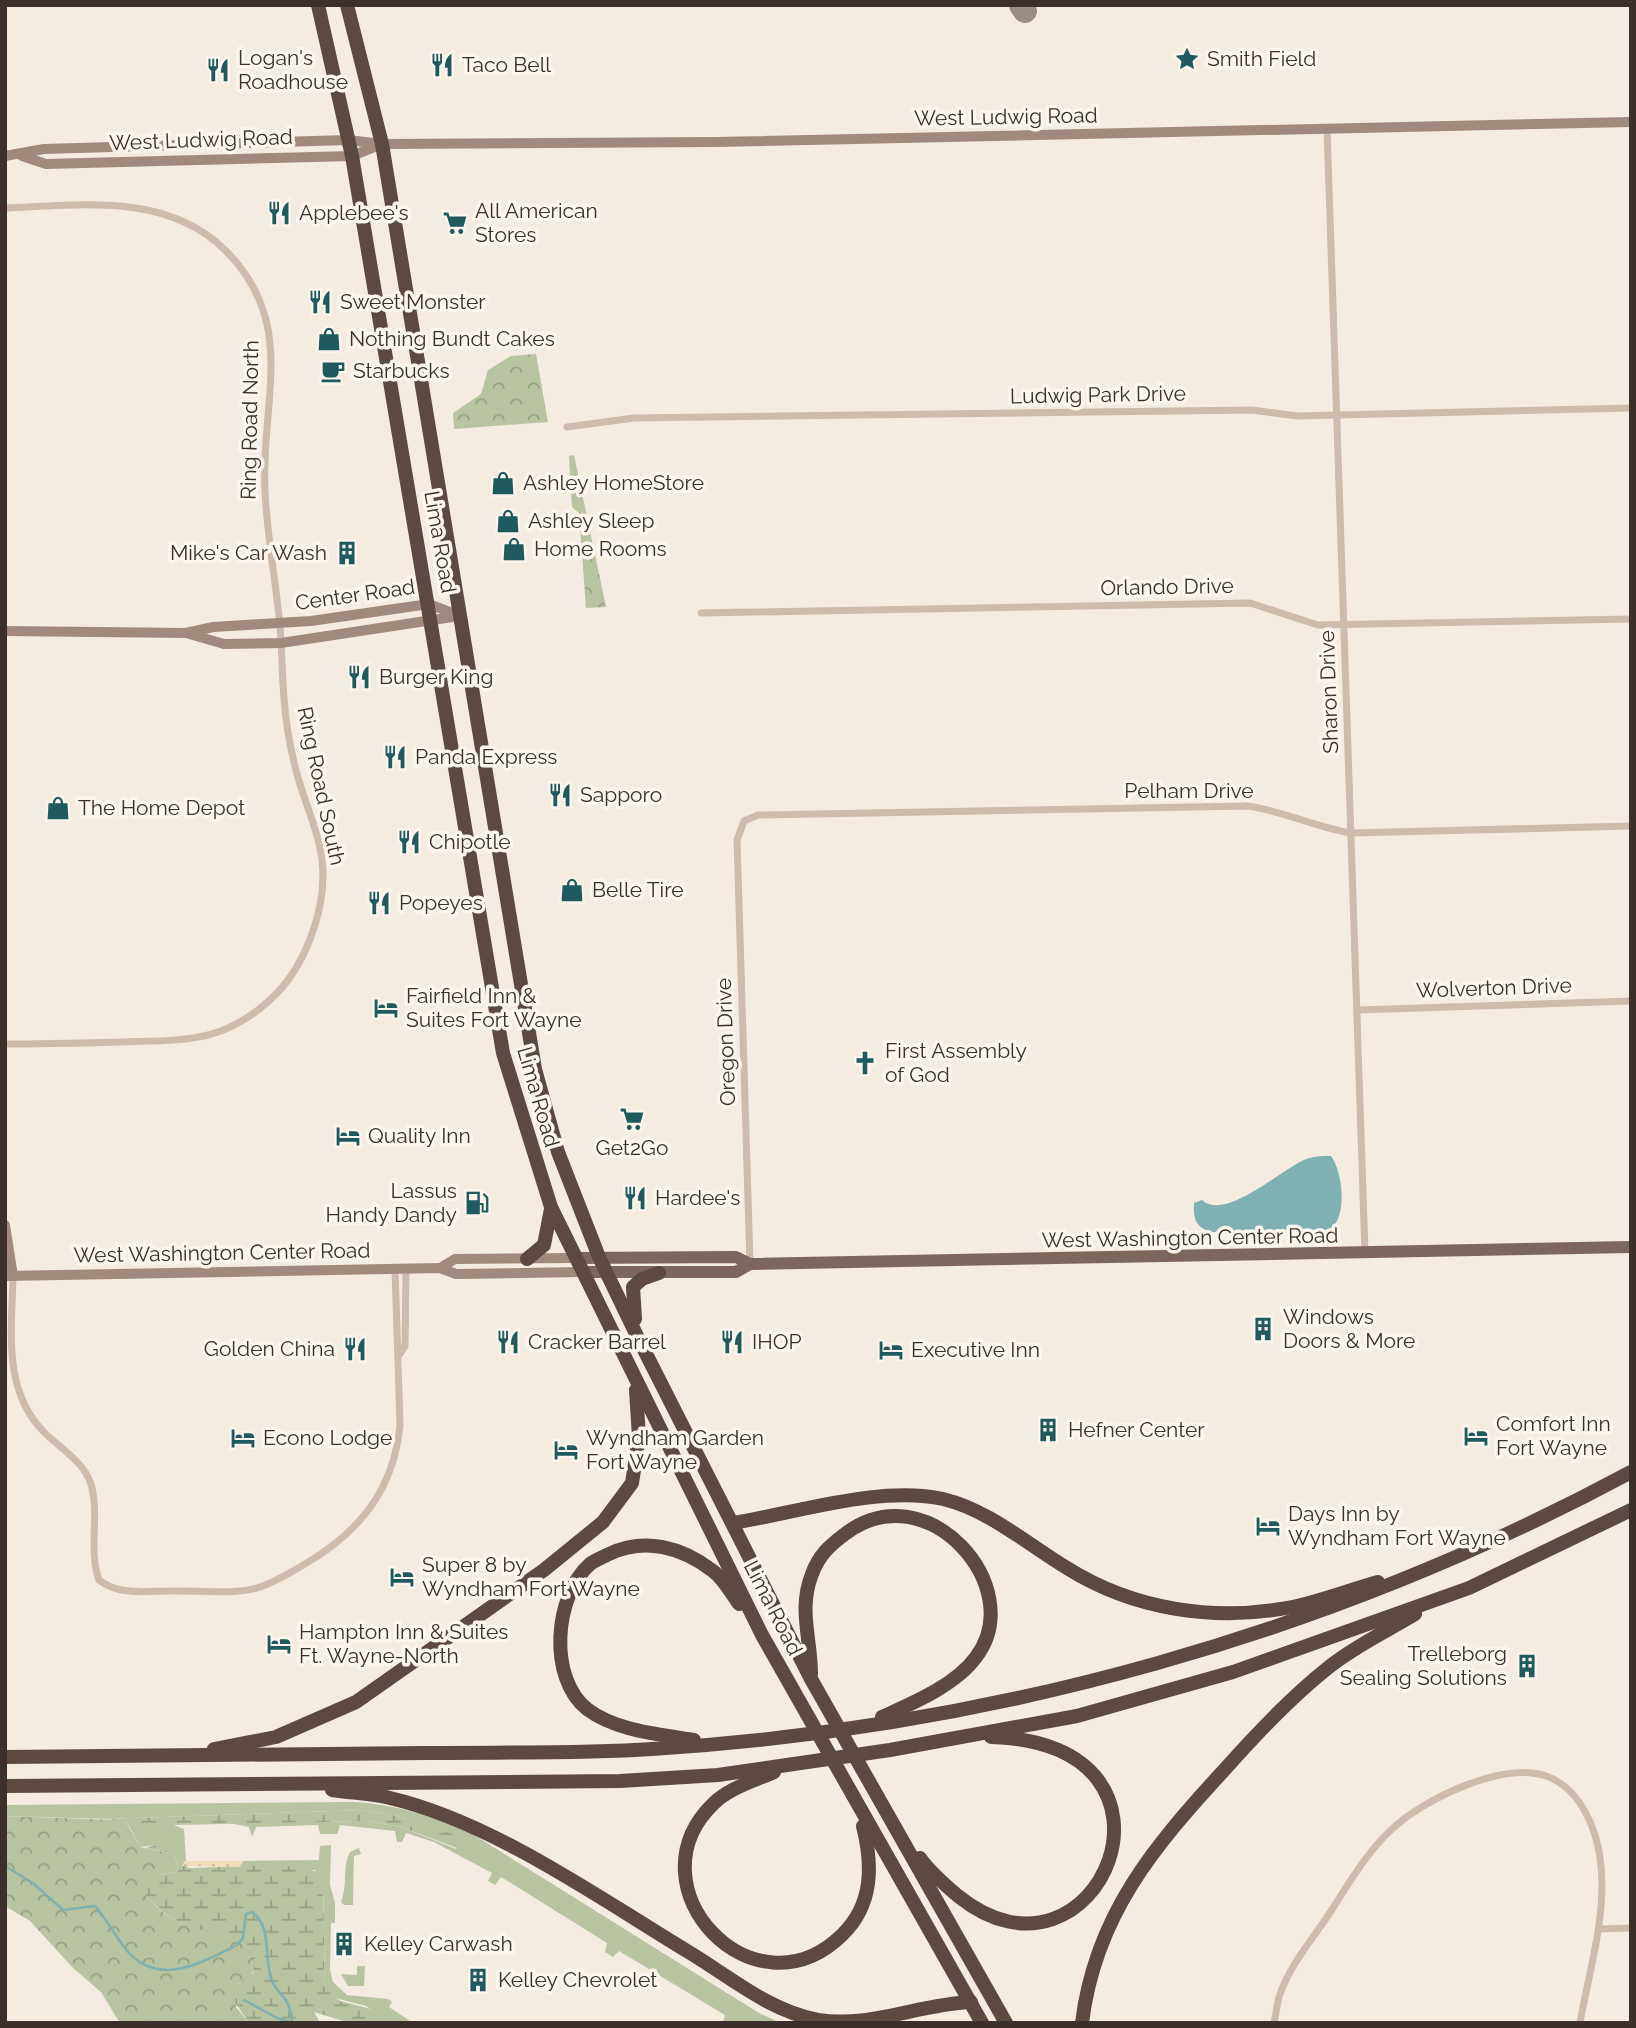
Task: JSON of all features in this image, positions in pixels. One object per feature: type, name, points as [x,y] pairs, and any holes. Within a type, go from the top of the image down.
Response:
[{"type":"highway","name":"Lima Road","points":[[318,5],[352,156],[503,1053],[551,1207],[762,1635],[857,1808],[932,1930],[982,2023]]},
{"type":"highway","name":"Lima Road","points":[[347,5],[382,144],[535,1069],[558,1152],[606,1272],[813,1682],[1006,2023]]},
{"type":"highway","points":[[527,1259],[542,1249],[547,1240],[551,1207]]},
{"type":"highway","points":[[638,1338],[632,1305],[633,1287],[642,1279],[659,1273]]},
{"type":"highway","points":[[192,1756],[276,1737],[356,1702],[544,1570],[603,1522],[632,1483],[639,1437],[635,1382]]},
{"type":"highway","points":[[5,1757],[606,1751],[716,1744],[861,1726],[1068,1687],[1268,1630],[1437,1565],[1631,1472]]},
{"type":"highway","points":[[733,1523],[886,1495],[943,1499],[987,1517],[1095,1584],[1155,1605],[1190,1612],[1251,1613],[1290,1607],[1437,1565]]},
{"type":"highway","points":[[5,1786],[620,1781],[718,1774],[959,1737],[1077,1716],[1233,1672],[1492,1578],[1631,1510]]},
{"type":"highway","points":[[813,1682],[803,1608],[811,1575],[824,1550],[860,1522],[895,1515],[929,1522],[957,1538],[975,1563],[988,1596],[988,1629],[977,1657],[952,1678],[911,1704],[861,1726]]},
{"type":"highway","points":[[716,1744],[618,1725],[586,1708],[568,1684],[560,1652],[560,1624],[568,1598],[590,1564],[621,1549],[655,1544],[691,1556],[716,1572],[762,1635]]},
{"type":"highway","points":[[1083,2023],[1091,1974],[1099,1948],[1128,1888],[1158,1845],[1266,1724],[1331,1665],[1444,1597]]},
{"type":"highway","points":[[896,1825],[924,1863],[951,1889],[977,1910],[994,1919],[1016,1923],[1057,1917],[1076,1906],[1103,1877],[1114,1840],[1112,1811],[1101,1784],[1079,1758],[1057,1747],[1032,1741],[959,1737]]},
{"type":"highway","points":[[793,1764],[743,1785],[713,1804],[691,1838],[685,1876],[691,1901],[701,1921],[715,1938],[734,1951],[771,1962],[790,1962],[814,1955],[836,1941],[852,1925],[868,1888],[868,1849],[857,1808]]},
{"type":"highway","points":[[278,1783],[389,1797],[480,1830],[579,1885],[760,1997],[800,2016],[820,2020],[870,2021],[946,2003],[971,2002]]},
{"type":"main road","name":"West Ludwig Road","points":[[5,156],[22,156],[58,149],[348,140],[382,144],[716,142],[1631,122]]},
{"type":"main road","name":"West Ludwig Road","points":[[22,156],[46,164],[352,156],[382,144]]},
{"type":"main road","name":"Center Road","points":[[5,631],[186,633],[213,627],[280,625],[429,604],[460,616]]},
{"type":"main road","name":"Center Road","points":[[186,633],[223,644],[281,643],[460,616]]},
{"type":"main road","points":[[5,1225],[9,1276]]},
{"type":"main road","name":"West Washington Center Road","points":[[9,1276],[440,1268],[456,1274],[736,1272],[750,1264],[1631,1247]]},
{"type":"main road","name":"West Washington Center Road","points":[[440,1268],[455,1259],[599,1257],[736,1256],[750,1264]]},
{"type":"street","name":"Sharon Drive","points":[[1327,129],[1339,415],[1365,1254]]},
{"type":"street","name":"Ring Road North","points":[[5,208],[118,206],[155,210],[202,230],[225,249],[245,274],[266,316],[273,357],[265,491],[268,540],[280,625]]},
{"type":"street","name":"Ludwig Park Drive","points":[[567,427],[635,418],[1251,410],[1297,416],[1631,408]]},
{"type":"street","name":"Orlando Drive","points":[[701,613],[1250,603],[1318,625],[1631,620]]},
{"type":"street","name":"Ring Road South","points":[[5,1044],[185,1041],[209,1036],[230,1028],[257,1010],[278,992],[299,963],[310,941],[323,875],[317,834],[289,739],[280,625]]},
{"type":"street","name":"Pelham Drive","points":[[744,821],[758,815],[1248,806],[1271,810],[1325,829],[1351,833],[1631,826]]},
{"type":"street","name":"Oregon Drive","points":[[744,821],[737,840],[750,1264]]},
{"type":"street","name":"Wolverton Drive","points":[[1358,1010],[1631,1002]]},
{"type":"street","points":[[9,1276],[11,1359],[16,1383],[25,1408],[43,1432],[80,1464],[87,1476],[93,1502],[96,1572],[107,1586],[122,1591],[257,1588],[310,1561],[362,1521],[388,1478],[398,1446],[400,1354],[396,1346],[400,1269]]},
{"type":"street","points":[[1274,2023],[1280,1995],[1300,1957],[1353,1877],[1389,1831],[1419,1807],[1455,1788],[1503,1775],[1545,1776],[1571,1791],[1589,1819],[1601,1864],[1599,1929],[1580,2023]]},
{"type":"street","points":[[1599,1929],[1631,1928]]},
{"type":"green space","points":[[536,354],[548,422],[454,429],[453,413],[481,394],[488,370],[511,356]]},
{"type":"green space","points":[[574,455],[606,607],[586,608],[579,513],[572,507],[569,456]]},
{"type":"green space","points":[[353,1802],[385,1805],[415,1812],[474,1835],[759,2013],[781,2023],[723,2023],[725,2015],[619,1951],[613,1957],[605,1952],[607,1943],[501,1877],[495,1885],[488,1881],[492,1873],[434,1842],[406,1833],[402,1842],[397,1842],[395,1831],[340,1825],[337,1834],[320,1834],[318,1825],[256,1827],[252,1837],[249,1827],[230,1823],[367,1821],[401,1827],[456,1849],[456,1837],[398,1816],[361,1810],[107,1819],[5,1816],[5,1805]]},
{"type":"green space","points":[[361,1810],[398,1816],[451,1833],[456,1837],[457,1848],[401,1827],[367,1821],[129,1826],[126,1822],[107,1819]]},
{"type":"green space","points":[[5,1816],[126,1822],[140,1847],[175,1854],[178,1872],[160,1874],[146,1896],[175,1920],[223,1935],[256,1954],[253,1972],[239,1983],[236,2007],[249,2023],[120,2023],[101,1992],[73,1968],[30,1921],[5,1906]]},
{"type":"green space","points":[[171,1824],[184,1829],[186,1861],[155,1845],[140,1847],[129,1826]]},
{"type":"green space","points":[[155,1845],[175,1849],[186,1861],[183,1862],[188,1868],[277,1866],[295,1867],[321,1874],[325,1989],[340,2001],[375,2010],[391,2023],[350,2023],[314,2012],[320,2023],[249,2023],[232,1998],[232,1989],[253,1973],[256,1954],[231,1938],[180,1923],[164,1913],[146,1896],[146,1886],[160,1874],[178,1872],[175,1854],[146,1848]]},
{"type":"green space","points":[[331,1845],[330,1885],[335,1903],[335,1923],[331,1923],[330,1970],[333,1982],[347,1995],[388,1999],[392,2002],[389,2007],[413,2023],[391,2023],[366,2006],[331,1997],[325,1989],[323,1880],[315,1870],[241,1867],[243,1861],[319,1860],[320,1846]]},
{"type":"green space","points":[[359,1848],[361,1854],[354,1856],[353,1905],[344,1905],[341,1902],[348,1858],[350,1852]]},
{"type":"green space","points":[[357,1966],[365,1966],[364,1986],[348,1986],[341,1974],[357,1975]]},
{"type":"sand","points":[[186,1861],[243,1861],[241,1867],[181,1866]]},
{"type":"water","points":[[1331,1156],[1338,1173],[1342,1195],[1339,1216],[1329,1230],[1212,1232],[1202,1228],[1197,1222],[1194,1203],[1202,1200],[1212,1205],[1225,1204],[1253,1192],[1304,1160]]},
{"type":"waterway","points":[[5,1866],[34,1884],[63,1910],[95,1906],[136,1960],[164,1970],[193,1965],[237,1945],[243,1938],[246,1914],[252,1912],[262,1925],[271,1978],[286,2000],[292,2021]]},
{"type":"waterway","points":[[244,2000],[277,2018],[293,2023]]},
{"type":"taxiway","points":[[1021,5],[1025,11]]},
{"type":"place","name":"Smith Field","points":[[1187,59]]},
{"type":"place","name":"Taco Bell","points":[[442,65]]},
{"type":"place","name":"Logan's Roadhouse","points":[[218,70]]},
{"type":"place","name":"Applebee's","points":[[279,213]]},
{"type":"place","name":"All American Stores","points":[[455,223]]},
{"type":"place","name":"Sweet Monster","points":[[320,302]]},
{"type":"place","name":"Nothing Bundt Cakes","points":[[329,339]]},
{"type":"place","name":"Starbucks","points":[[333,371]]},
{"type":"place","name":"Ashley HomeStore","points":[[503,483]]},
{"type":"place","name":"Ashley Sleep","points":[[508,521]]},
{"type":"place","name":"Home Rooms","points":[[514,549]]},
{"type":"place","name":"Mike's Car Wash","points":[[347,553]]},
{"type":"place","name":"Burger King","points":[[359,677]]},
{"type":"place","name":"Panda Express","points":[[395,757]]},
{"type":"place","name":"Sapporo","points":[[560,795]]},
{"type":"place","name":"The Home Depot","points":[[58,808]]},
{"type":"place","name":"Chipotle","points":[[409,842]]},
{"type":"place","name":"Belle Tire","points":[[572,890]]},
{"type":"place","name":"Popeyes","points":[[379,903]]},
{"type":"place","name":"Fairfield Inn & Suites Fort Wayne","points":[[386,1008]]},
{"type":"place","name":"First Assembly of God","points":[[865,1063]]},
{"type":"place","name":"Get2Go","points":[[632,1119]]},
{"type":"place","name":"Quality Inn","points":[[348,1136]]},
{"type":"place","name":"Hardee's","points":[[635,1198]]},
{"type":"place","name":"Lassus Handy Dandy","points":[[477,1203]]},
{"type":"place","name":"Windows Doors & More","points":[[1263,1329]]},
{"type":"place","name":"Cracker Barrel","points":[[508,1342]]},
{"type":"place","name":"IHOP","points":[[732,1342]]},
{"type":"place","name":"Golden China","points":[[355,1349]]},
{"type":"place","name":"Executive Inn","points":[[891,1350]]},
{"type":"place","name":"Hefner Center","points":[[1048,1430]]},
{"type":"place","name":"Comfort Inn Fort Wayne","points":[[1476,1436]]},
{"type":"place","name":"Econo Lodge","points":[[243,1438]]},
{"type":"place","name":"Wyndham Garden Fort Wayne","points":[[566,1450]]},
{"type":"place","name":"Days Inn by Wyndham Fort Wayne","points":[[1268,1526]]},
{"type":"place","name":"Super 8 by Wyndham Fort Wayne","points":[[402,1577]]},
{"type":"place","name":"Hampton Inn & Suites Ft. Wayne-North","points":[[279,1644]]},
{"type":"place","name":"Trelleborg Sealing Solutions","points":[[1527,1666]]},
{"type":"place","name":"Kelley Carwash","points":[[344,1944]]},
{"type":"place","name":"Kelley Chevrolet","points":[[478,1980]]}]
